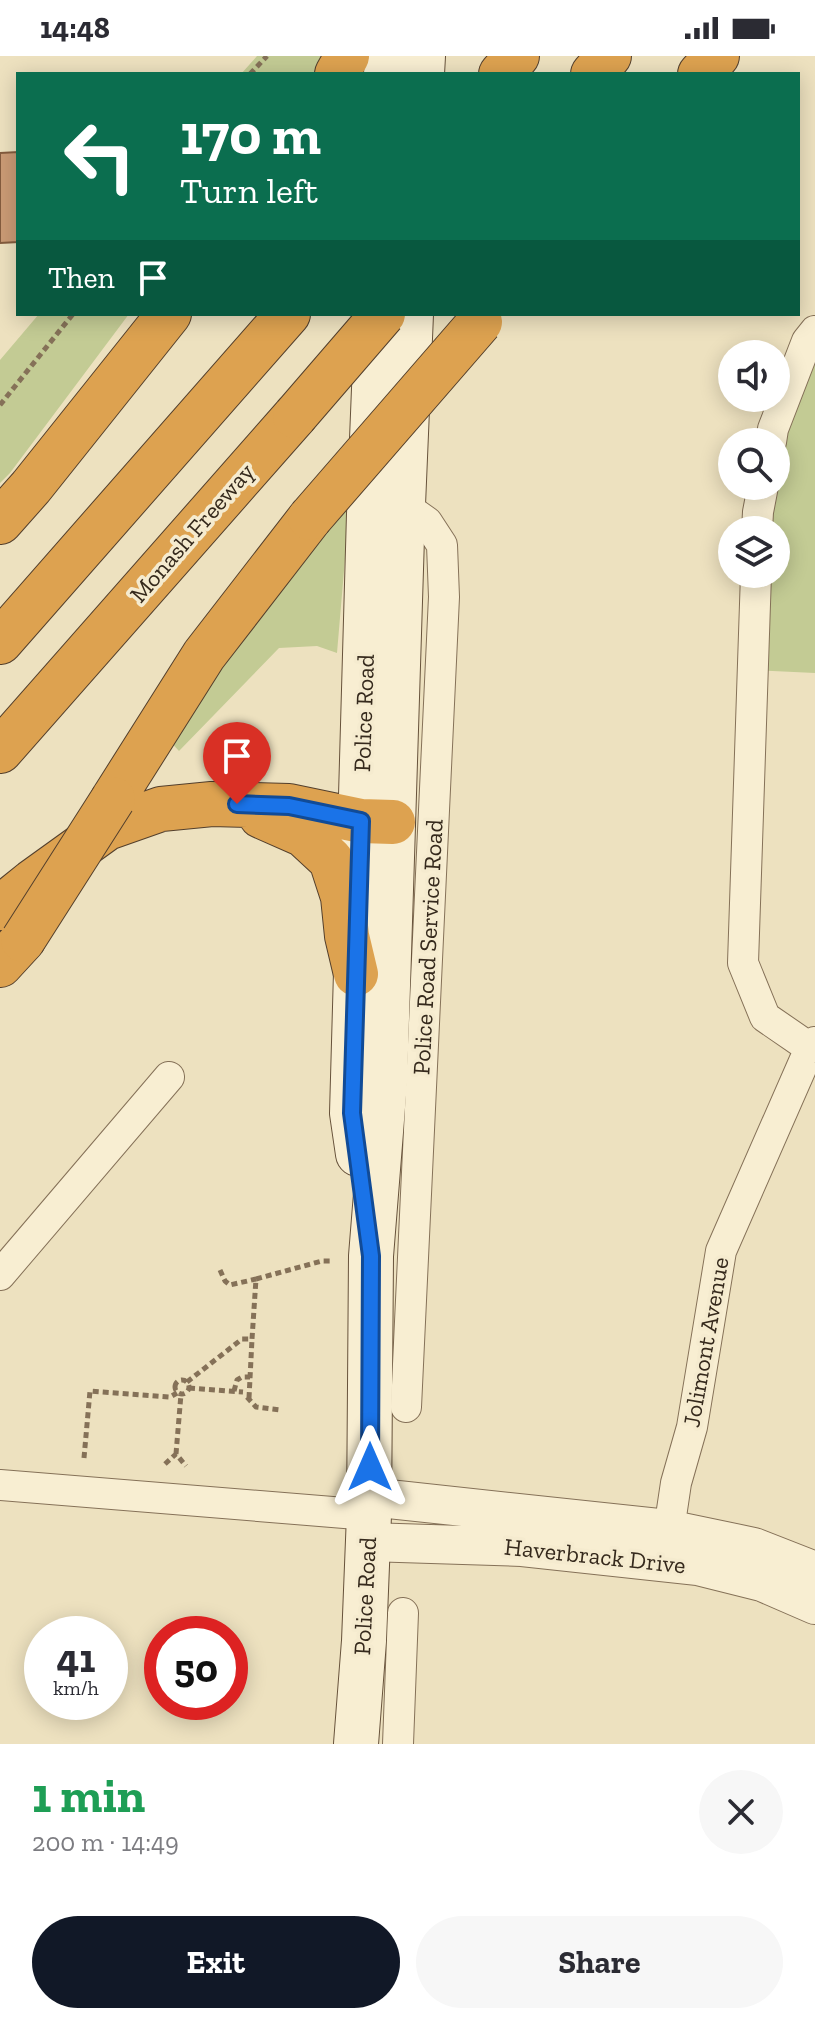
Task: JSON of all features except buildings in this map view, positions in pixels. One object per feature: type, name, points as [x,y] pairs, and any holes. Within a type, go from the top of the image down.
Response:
[{"type":"highway","points":[[503,72],[517,56]]},
{"type":"highway","points":[[595,72],[609,56]]},
{"type":"highway","points":[[702,72],[717,56]]},
{"type":"highway","points":[[0,522],[167,316]]},
{"type":"highway","points":[[0,642],[286,316]]},
{"type":"highway","name":"Monash Freeway","points":[[0,751],[295,416],[378,316]]},
{"type":"highway","points":[[8,938],[113,799],[204,655],[310,518],[483,318]]},
{"type":"highway","points":[[8,938],[32,882],[107,828],[161,809],[212,804],[289,806],[377,821]]},
{"type":"highway","points":[[212,804],[264,816],[304,835],[331,860],[343,897],[347,936],[356,974]]},
{"type":"main road","name":"Police Road","points":[[356,1744],[369,1518],[372,1258],[385,1082],[377,821],[380,316]]},
{"type":"main road","name":"Police Road","points":[[372,1258],[352,1113],[356,974],[377,821],[403,505],[411,316]]},
{"type":"street","points":[[773,428],[807,341],[815,331]]},
{"type":"street","name":"Police Road Service Road","points":[[403,505],[427,522],[442,545],[444,597],[372,1258],[406,1407]]},
{"type":"street","points":[[756,588],[743,963],[765,1017],[813,1045]]},
{"type":"street","name":"Jolimont Avenue","points":[[666,1546],[676,1483],[692,1427],[721,1251],[813,1045]]},
{"type":"street","points":[[0,1275],[169,1077]]},
{"type":"street","points":[[0,1485],[369,1518]]},
{"type":"street","name":"Haverbrack Drive","points":[[369,1518],[666,1546],[754,1547],[815,1571]]},
{"type":"street","name":"Haverbrack Drive","points":[[666,1546],[698,1566],[762,1582],[815,1605]]},
{"type":"street","points":[[398,1744],[403,1613]]},
{"type":"path","points":[[252,72],[267,56]]},
{"type":"path","points":[[0,405],[71,316]]},
{"type":"path","points":[[220,1270],[230,1285],[322,1261],[372,1258]]},
{"type":"path","points":[[247,1394],[256,1279]]},
{"type":"path","points":[[84,1458],[90,1391],[170,1397],[185,1393],[188,1385],[242,1339],[252,1339]]},
{"type":"path","points":[[234,1391],[237,1380],[250,1377]]},
{"type":"path","points":[[186,1466],[176,1454],[179,1393],[176,1382],[180,1380],[188,1385],[247,1394],[256,1407],[281,1410]]},
{"type":"path","points":[[165,1464],[176,1454]]},
{"type":"green space","points":[[257,56],[382,56],[316,72],[243,72]]},
{"type":"green space","points":[[37,316],[128,316],[0,483],[0,360]]},
{"type":"green space","points":[[815,331],[815,673],[754,670],[756,588],[790,588],[790,516],[763,516],[770,500],[790,500],[790,428],[781,428],[787,412],[790,412],[790,402]]},
{"type":"green space","points":[[350,500],[337,653],[317,646],[279,648],[179,751],[166,737]]},
{"type":"route","points":[[237,804],[289,806],[361,821],[352,1113],[371,1256],[370,1467]]}]
